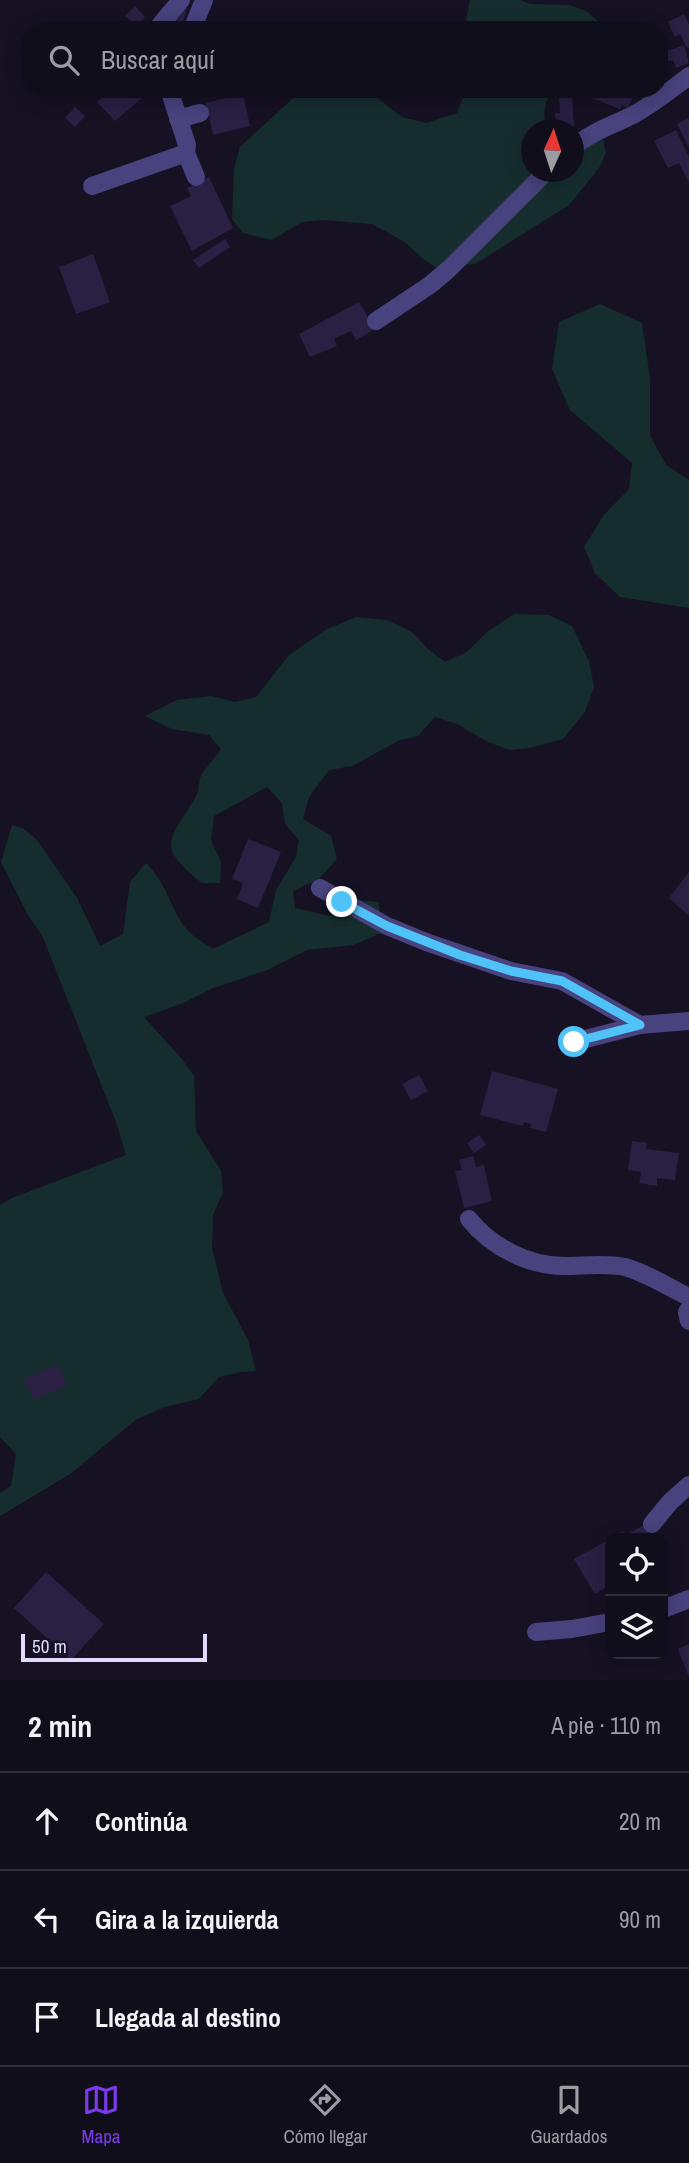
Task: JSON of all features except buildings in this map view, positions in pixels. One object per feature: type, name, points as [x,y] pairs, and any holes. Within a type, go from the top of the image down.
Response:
[{"type":"street","points":[[164,21],[181,0]]},
{"type":"street","points":[[195,21],[204,0]]},
{"type":"street","points":[[668,92],[689,76]]},
{"type":"street","points":[[172,98],[187,145],[186,153],[196,177]]},
{"type":"street","points":[[584,139],[659,98]]},
{"type":"street","points":[[178,119],[200,113]]},
{"type":"street","points":[[92,186],[186,153]]},
{"type":"street","points":[[376,321],[449,269],[536,182]]},
{"type":"street","points":[[320,888],[387,926],[426,942],[490,965],[562,981],[640,1025]]},
{"type":"street","points":[[574,1042],[640,1025],[689,1021]]},
{"type":"street","points":[[469,1219],[496,1244],[538,1263],[623,1267],[651,1277],[689,1297]]},
{"type":"street","points":[[689,1310],[689,1321]]},
{"type":"street","points":[[652,1524],[689,1485]]},
{"type":"street","points":[[668,1607],[689,1599]]},
{"type":"street","points":[[536,1632],[605,1623]]},
{"type":"green space","points":[[470,0],[521,0],[530,4],[569,5],[586,11],[598,21],[466,21]]},
{"type":"green space","points":[[293,98],[378,98],[402,117],[426,123],[457,113],[463,98],[549,98],[545,119],[521,119],[521,182],[584,182],[584,140],[603,140],[606,153],[599,168],[569,205],[475,264],[435,267],[405,242],[372,224],[322,220],[302,222],[272,240],[243,233],[232,219],[234,169],[240,147]]},
{"type":"green space","points":[[600,304],[642,323],[650,378],[650,435],[666,465],[689,480],[689,608],[620,597],[595,573],[584,547],[604,515],[629,489],[632,463],[570,410],[552,369],[559,322]]},
{"type":"green space","points":[[514,614],[549,615],[572,626],[589,661],[594,687],[585,712],[563,739],[510,750],[488,742],[457,724],[435,717],[418,736],[400,740],[352,766],[329,770],[309,797],[303,819],[331,836],[337,859],[319,879],[293,891],[295,908],[330,916],[357,900],[378,902],[384,932],[353,945],[307,950],[267,970],[213,988],[183,1003],[144,1017],[194,1076],[196,1131],[221,1171],[223,1192],[213,1215],[212,1248],[223,1293],[248,1340],[256,1371],[219,1377],[199,1399],[165,1407],[137,1419],[70,1474],[0,1516],[0,1493],[11,1486],[16,1454],[0,1437],[0,1205],[126,1155],[116,1122],[42,935],[29,917],[1,862],[12,825],[24,829],[37,840],[77,898],[100,946],[123,934],[130,882],[146,863],[160,881],[184,925],[213,949],[269,922],[276,890],[296,857],[299,840],[285,824],[282,803],[267,787],[214,816],[211,840],[221,862],[220,883],[202,883],[177,860],[171,842],[179,823],[196,797],[201,776],[221,749],[209,735],[172,729],[145,716],[177,700],[211,696],[235,702],[256,697],[289,655],[327,629],[356,617],[387,620],[412,632],[445,662],[467,652],[487,632]]},
{"type":"route","points":[[342,902],[387,926],[460,955],[511,971],[562,981],[640,1025],[574,1042]]}]
